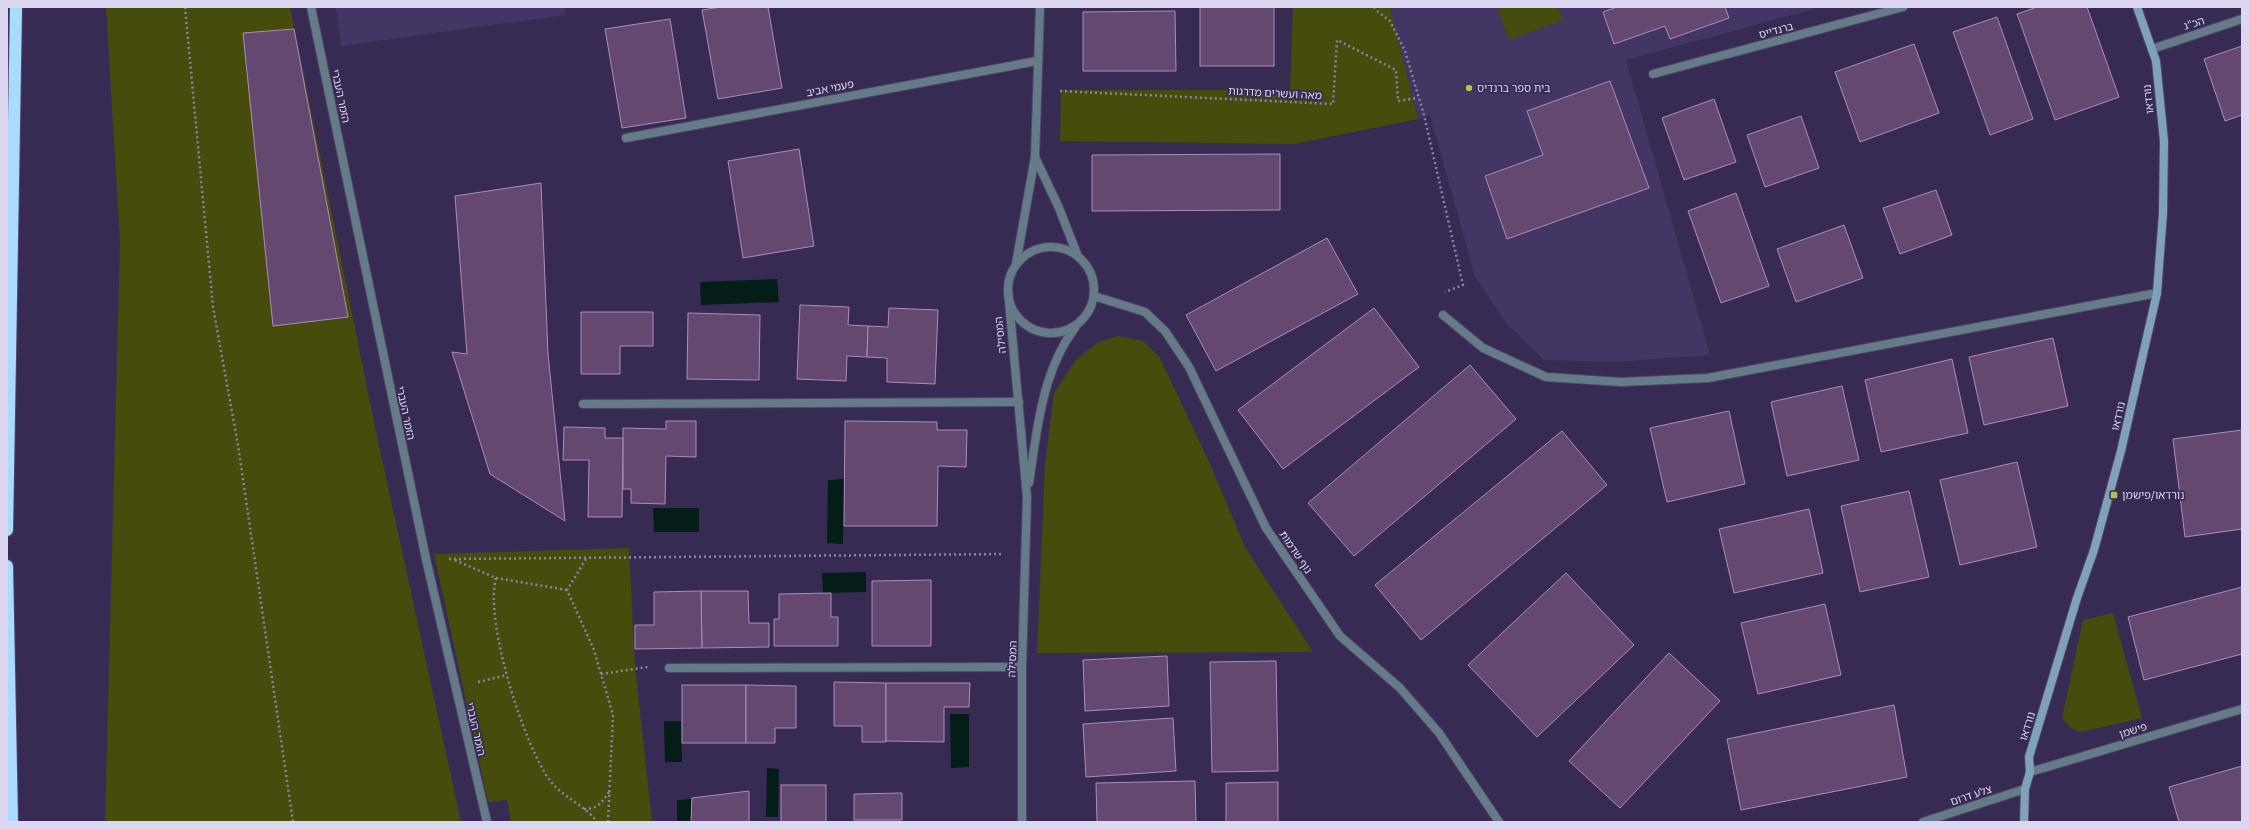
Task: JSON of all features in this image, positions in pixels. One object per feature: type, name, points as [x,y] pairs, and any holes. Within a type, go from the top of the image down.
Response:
[{"type":"highway","points":[[7,530],[16,7]]},
{"type":"highway","points":[[7,566],[12,822]]},
{"type":"street","name":"הזמר העברי","points":[[311,7],[426,559],[487,822]]},
{"type":"street","points":[[1016,265],[1036,157],[1037,61],[1040,7]]},
{"type":"street","name":"ברנדייס","points":[[1653,74],[1903,7]]},
{"type":"street","name":"נורדאו","points":[[2024,822],[2025,789],[2030,772],[2029,758],[2077,598],[2094,550],[2121,451],[2157,292],[2163,214],[2164,141],[2156,61],[2138,7]]},
{"type":"street","name":"הכ\"ג","points":[[2152,49],[2242,19]]},
{"type":"street","name":"פעמי אביב","points":[[626,138],[1037,61]]},
{"type":"street","points":[[1036,157],[1059,208],[1077,254]]},
{"type":"street","points":[[1051,246],[1064,248],[1077,254],[1086,263],[1093,275],[1094,296],[1087,314],[1078,324],[1066,331],[1052,333],[1032,328],[1016,316],[1010,304],[1008,290],[1010,277],[1016,265],[1025,255],[1037,248],[1051,246]]},
{"type":"street","name":"המסילה","points":[[1008,290],[1010,327],[1019,402],[1027,498],[1022,667],[1022,822]]},
{"type":"street","points":[[1443,315],[1483,348],[1546,377],[1622,382],[1708,378],[2157,292]]},
{"type":"street","name":"נוף שדמות","points":[[1094,296],[1145,312],[1165,331],[1189,367],[1266,528],[1340,636],[1400,688],[1439,733],[1499,822]]},
{"type":"street","name":"המסילה","points":[[1027,498],[1036,432],[1050,371],[1063,344],[1078,324]]},
{"type":"street","points":[[583,404],[1019,402]]},
{"type":"street","points":[[669,668],[1022,667]]},
{"type":"street","name":"פישמן","points":[[2030,772],[2242,709]]},
{"type":"street","name":"צלע דרום","points":[[1922,822],[2025,789]]},
{"type":"path","points":[[185,7],[213,307],[238,445],[293,822]]},
{"type":"path","points":[[1374,7],[1390,21],[1405,51],[1417,98],[1424,115],[1463,285],[1442,293]]},
{"type":"path","name":"מאה ועשרים מדרגות","points":[[1037,90],[1332,104],[1337,40],[1396,70],[1398,101],[1417,98]]},
{"type":"path","points":[[426,559],[587,559],[1026,554]]},
{"type":"path","points":[[452,559],[496,578],[567,590]]},
{"type":"path","points":[[567,590],[587,559]]},
{"type":"path","points":[[496,578],[494,586],[496,620],[507,675],[523,728],[551,781],[591,814],[597,822]]},
{"type":"path","points":[[567,590],[594,650],[613,716],[608,822]]},
{"type":"path","points":[[601,674],[656,665],[669,668]]},
{"type":"path","points":[[456,688],[507,675]]},
{"type":"path","points":[[584,809],[593,809],[602,803],[609,791]]},
{"type":"shaded area","points":[[336,7],[564,7],[565,15],[341,46]]},
{"type":"shaded area","points":[[1390,7],[1821,7],[1626,60],[1710,355],[1614,362],[1544,360],[1506,323],[1475,276],[1430,115],[1418,119]]},
{"type":"shaded area","points":[[777,279],[779,302],[701,305],[700,282]]},
{"type":"shaded area","points":[[844,479],[843,544],[827,543],[828,480]]},
{"type":"shaded area","points":[[653,508],[699,508],[699,532],[654,532]]},
{"type":"shaded area","points":[[866,572],[866,592],[823,593],[822,573]]},
{"type":"shaded area","points":[[950,714],[969,714],[969,767],[951,768]]},
{"type":"shaded area","points":[[664,721],[681,721],[682,762],[665,762]]},
{"type":"shaded area","points":[[767,768],[779,769],[778,817],[766,817]]},
{"type":"shaded area","points":[[691,799],[691,822],[677,822],[677,800]]},
{"type":"green space","points":[[106,7],[290,7],[375,427],[461,822],[105,822],[120,241]]},
{"type":"green space","points":[[1293,7],[1390,7],[1418,119],[1294,144],[1060,141],[1061,90],[1290,90]]},
{"type":"green space","points":[[1497,7],[1558,7],[1563,20],[1509,40]]},
{"type":"green space","points":[[1118,336],[1143,341],[1159,356],[1211,466],[1245,547],[1313,652],[1037,653],[1045,465],[1054,393],[1076,360],[1097,343]]},
{"type":"green space","points":[[629,548],[635,666],[652,822],[511,822],[507,800],[488,802],[434,554]]},
{"type":"green space","points":[[2113,613],[2142,718],[2080,732],[2071,728],[2062,718],[2083,620]]},
{"type":"building","points":[[721,7],[768,7],[782,88],[718,99],[702,10]]},
{"type":"building","points":[[1200,7],[1274,7],[1274,66],[1200,66]]},
{"type":"building","points":[[1617,7],[1725,7],[1729,18],[1670,39],[1665,26],[1614,44],[1603,12]]},
{"type":"building","points":[[2037,7],[2087,7],[2119,97],[2055,120],[2017,14]]},
{"type":"building","points":[[1175,11],[1176,71],[1083,71],[1083,12]]},
{"type":"building","points":[[1997,17],[2033,119],[1990,135],[1953,32]]},
{"type":"building","points":[[670,19],[686,118],[622,128],[605,29]]},
{"type":"building","points":[[294,29],[348,317],[273,326],[243,33]]},
{"type":"building","points":[[1914,44],[1939,113],[1860,142],[1835,72]]},
{"type":"building","points":[[2242,46],[2242,115],[2225,121],[2204,59]]},
{"type":"building","points":[[1610,81],[1649,188],[1507,239],[1485,176],[1543,155],[1527,111]]},
{"type":"building","points":[[1714,99],[1736,162],[1684,180],[1662,118]]},
{"type":"building","points":[[1801,116],[1819,168],[1765,187],[1747,135]]},
{"type":"building","points":[[799,149],[814,246],[743,258],[728,161]]},
{"type":"building","points":[[1280,154],[1280,210],[1092,211],[1092,155]]},
{"type":"building","points":[[541,183],[548,354],[565,521],[490,474],[452,352],[467,354],[455,196]]},
{"type":"building","points":[[1936,190],[1952,235],[1900,254],[1883,208]]},
{"type":"building","points":[[1736,193],[1769,286],[1721,303],[1688,211]]},
{"type":"building","points":[[1844,225],[1863,278],[1796,302],[1777,249]]},
{"type":"building","points":[[1327,238],[1358,294],[1216,371],[1186,315]]},
{"type":"building","points":[[800,305],[849,307],[848,325],[868,326],[867,357],[847,356],[846,381],[797,379]]},
{"type":"building","points":[[889,308],[938,310],[935,384],[887,382],[887,358],[867,357],[868,326],[888,327]]},
{"type":"building","points":[[1374,308],[1419,367],[1283,469],[1238,410]]},
{"type":"building","points":[[581,312],[653,312],[653,346],[620,346],[620,374],[581,374]]},
{"type":"building","points":[[688,313],[760,315],[759,380],[687,379]]},
{"type":"building","points":[[2053,338],[2068,406],[1984,425],[1969,357]]},
{"type":"building","points":[[1952,359],[1968,433],[1881,452],[1865,380]]},
{"type":"building","points":[[1470,365],[1516,419],[1354,556],[1308,503]]},
{"type":"building","points":[[1842,386],[1859,460],[1787,476],[1771,402]]},
{"type":"building","points":[[1729,411],[1745,484],[1667,502],[1650,428]]},
{"type":"building","points":[[666,421],[696,421],[696,457],[666,456],[665,504],[631,503],[631,489],[623,489],[623,428],[666,429]]},
{"type":"building","points":[[845,421],[937,422],[937,430],[967,430],[966,467],[938,466],[937,526],[844,526]]},
{"type":"building","points":[[564,427],[605,428],[605,438],[623,438],[622,517],[588,517],[589,460],[563,460]]},
{"type":"building","points":[[2242,430],[2242,529],[2185,537],[2173,439]]},
{"type":"building","points":[[1562,431],[1607,485],[1421,640],[1375,585]]},
{"type":"building","points":[[2017,462],[2037,547],[1960,565],[1940,480]]},
{"type":"building","points":[[1909,491],[1929,577],[1860,592],[1841,506]]},
{"type":"building","points":[[1809,509],[1823,573],[1734,593],[1719,529]]},
{"type":"building","points":[[1566,573],[1634,645],[1537,737],[1468,665]]},
{"type":"building","points":[[931,580],[931,646],[872,646],[872,581]]},
{"type":"building","points":[[2242,587],[2242,654],[2144,680],[2128,617]]},
{"type":"building","points":[[701,591],[748,591],[749,623],[769,623],[769,647],[702,648]]},
{"type":"building","points":[[701,591],[702,648],[635,649],[635,625],[654,625],[654,592]]},
{"type":"building","points":[[831,593],[831,617],[838,617],[838,646],[774,646],[774,619],[779,619],[779,594]]},
{"type":"building","points":[[1825,604],[1841,675],[1758,694],[1741,623]]},
{"type":"building","points":[[1669,653],[1720,701],[1620,808],[1569,761]]},
{"type":"building","points":[[1167,656],[1169,706],[1085,711],[1083,660]]},
{"type":"building","points":[[1276,661],[1278,771],[1212,772],[1210,662]]},
{"type":"building","points":[[834,682],[886,683],[886,742],[862,742],[862,726],[834,726]]},
{"type":"building","points":[[886,683],[970,683],[969,707],[944,707],[944,742],[886,741]]},
{"type":"building","points":[[682,685],[746,685],[746,743],[682,743]]},
{"type":"building","points":[[746,685],[796,686],[796,728],[775,728],[775,743],[746,743]]},
{"type":"building","points":[[1894,705],[1907,777],[1741,810],[1727,739]]},
{"type":"building","points":[[1173,718],[1176,771],[1086,777],[1083,724]]},
{"type":"building","points":[[2242,766],[2242,822],[2179,822],[2169,787]]},
{"type":"building","points":[[1195,781],[1196,822],[1097,822],[1096,783]]},
{"type":"building","points":[[1278,782],[1278,822],[1226,822],[1226,783]]},
{"type":"building","points":[[781,785],[826,785],[826,822],[781,822]]},
{"type":"building","points":[[749,791],[749,822],[691,822],[692,798]]},
{"type":"building","points":[[902,793],[902,820],[854,820],[854,794]]},
{"type":"place","name":"בית ספר ברנדיס","points":[[1469,88]]},
{"type":"place","name":"נורדאו/פישמן","points":[[2114,495]]}]
